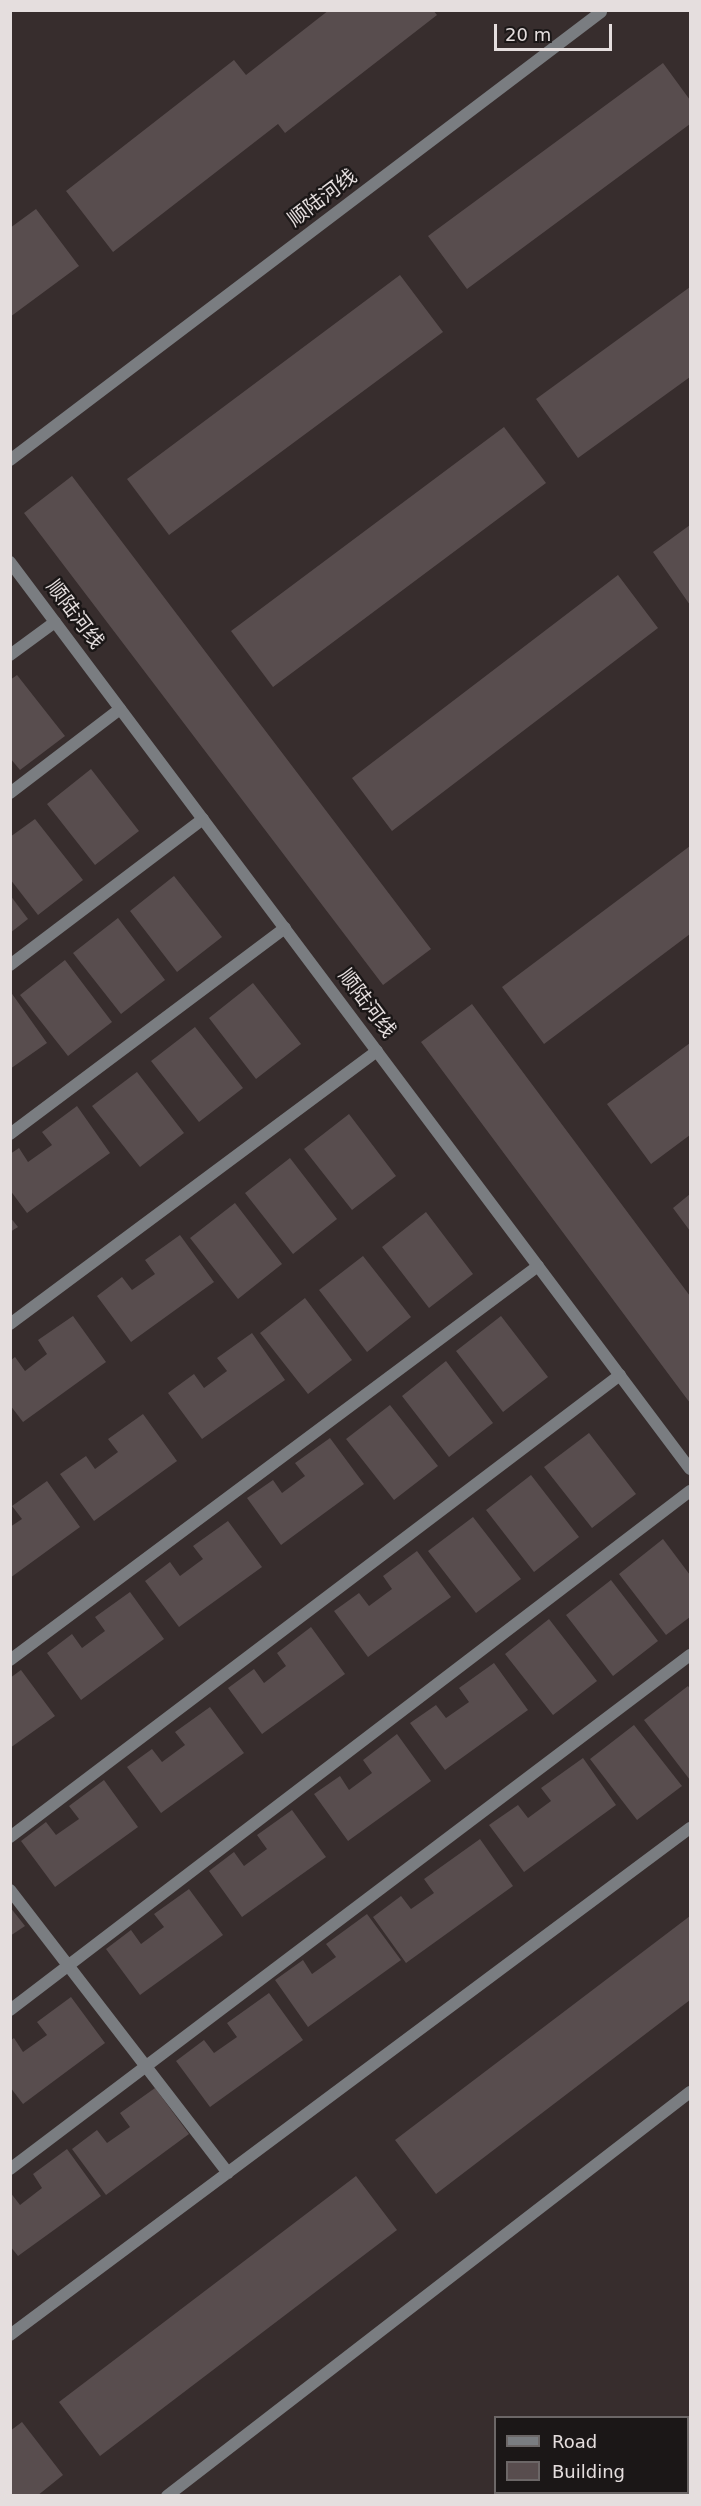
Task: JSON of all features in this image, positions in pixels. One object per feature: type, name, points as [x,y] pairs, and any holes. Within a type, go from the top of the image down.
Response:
[{"type":"street","name":"顺陆河线","points":[[10,460],[602,12]]},
{"type":"street","name":"顺陆河线","points":[[10,562],[690,1469]]},
{"type":"street","points":[[10,655],[55,622]]},
{"type":"street","points":[[10,793],[120,709]]},
{"type":"street","points":[[10,965],[203,819]]},
{"type":"street","points":[[10,1134],[285,928]]},
{"type":"street","points":[[10,1324],[377,1051]]},
{"type":"street","points":[[10,1660],[538,1266]]},
{"type":"street","points":[[10,1837],[620,1376]]},
{"type":"street","points":[[10,2010],[690,1491]]},
{"type":"street","points":[[10,2169],[690,1655]]},
{"type":"street","points":[[10,2335],[690,1828]]},
{"type":"street","points":[[10,1890],[228,2173]]},
{"type":"street","points":[[167,2496],[690,2091]]},
{"type":"building","points":[[329,10],[433,10],[437,15],[285,133],[278,124],[113,252],[66,191],[234,60],[246,75]]},
{"type":"building","points":[[663,63],[690,100],[690,124],[467,289],[428,236]]},
{"type":"building","points":[[36,209],[79,266],[10,317],[10,228]]},
{"type":"building","points":[[400,275],[443,332],[169,535],[127,479]]},
{"type":"building","points":[[690,287],[690,377],[578,458],[536,399]]},
{"type":"building","points":[[504,427],[546,483],[273,687],[231,631]]},
{"type":"building","points":[[72,476],[431,949],[383,985],[24,513]]},
{"type":"building","points":[[690,525],[690,605],[653,552]]},
{"type":"building","points":[[618,575],[658,628],[392,831],[352,778]]},
{"type":"building","points":[[17,675],[65,736],[20,770],[10,758],[10,680]]},
{"type":"building","points":[[91,769],[139,831],[95,865],[47,804]]},
{"type":"building","points":[[35,819],[83,880],[38,915],[10,879],[10,837]]},
{"type":"building","points":[[690,846],[690,934],[544,1044],[502,987]]},
{"type":"building","points":[[174,876],[222,937],[177,972],[130,911]]},
{"type":"building","points":[[10,895],[28,919],[10,933]]},
{"type":"building","points":[[118,918],[165,980],[121,1014],[73,953]]},
{"type":"building","points":[[65,960],[112,1022],[68,1056],[20,995]]},
{"type":"building","points":[[253,983],[301,1044],[256,1079],[209,1018]]},
{"type":"building","points":[[10,991],[47,1043],[10,1069]]},
{"type":"building","points":[[472,1004],[690,1296],[690,1403],[421,1042]]},
{"type":"building","points":[[195,1027],[243,1088],[199,1122],[151,1061]]},
{"type":"building","points":[[690,1043],[690,1135],[651,1164],[607,1104]]},
{"type":"building","points":[[137,1072],[184,1133],[140,1167],[92,1106]]},
{"type":"building","points":[[77,1106],[110,1153],[27,1213],[10,1190],[10,1154],[19,1148],[28,1162],[52,1145],[42,1132]]},
{"type":"building","points":[[349,1114],[396,1176],[352,1210],[304,1149]]},
{"type":"building","points":[[290,1158],[337,1219],[293,1254],[245,1193]]},
{"type":"building","points":[[690,1194],[690,1231],[673,1208]]},
{"type":"building","points":[[235,1203],[282,1264],[238,1299],[190,1238]]},
{"type":"building","points":[[426,1212],[473,1274],[429,1308],[382,1247]]},
{"type":"building","points":[[10,1217],[18,1227],[10,1232]]},
{"type":"building","points":[[180,1235],[214,1282],[131,1342],[97,1296],[122,1277],[132,1290],[155,1274],[145,1260]]},
{"type":"building","points":[[363,1256],[411,1317],[367,1352],[319,1290]]},
{"type":"building","points":[[305,1298],[352,1360],[308,1394],[260,1333]]},
{"type":"building","points":[[73,1316],[106,1362],[23,1422],[10,1405],[10,1361],[15,1357],[25,1371],[47,1354],[38,1340]]},
{"type":"building","points":[[501,1316],[548,1377],[503,1412],[456,1351]]},
{"type":"building","points":[[252,1333],[285,1380],[202,1439],[168,1393],[194,1374],[204,1388],[227,1371],[217,1358]]},
{"type":"building","points":[[446,1361],[493,1423],[449,1457],[402,1396]]},
{"type":"building","points":[[390,1405],[438,1466],[394,1500],[346,1439]]},
{"type":"building","points":[[143,1414],[177,1461],[94,1521],[60,1474],[86,1456],[95,1469],[118,1452],[108,1439]]},
{"type":"building","points":[[589,1433],[636,1494],[592,1528],[544,1467]]},
{"type":"building","points":[[330,1438],[364,1484],[281,1545],[247,1498],[273,1480],[282,1493],[305,1476],[295,1463]]},
{"type":"building","points":[[531,1475],[579,1537],[534,1572],[486,1510]]},
{"type":"building","points":[[47,1481],[80,1527],[10,1578],[10,1527],[22,1519],[12,1506]]},
{"type":"building","points":[[473,1517],[521,1579],[476,1613],[428,1551]]},
{"type":"building","points":[[228,1521],[262,1567],[179,1627],[145,1581],[170,1562],[180,1576],[203,1559],[193,1546]]},
{"type":"building","points":[[663,1539],[690,1575],[690,1617],[666,1635],[619,1574]]},
{"type":"building","points":[[417,1551],[451,1597],[368,1657],[334,1611],[359,1593],[369,1606],[392,1589],[383,1576]]},
{"type":"building","points":[[611,1580],[658,1641],[613,1676],[566,1615]]},
{"type":"building","points":[[130,1592],[164,1639],[81,1700],[47,1653],[72,1634],[82,1648],[105,1631],[95,1617]]},
{"type":"building","points":[[549,1619],[597,1681],[553,1715],[505,1654]]},
{"type":"building","points":[[311,1627],[345,1674],[262,1734],[228,1688],[254,1669],[264,1683],[286,1666],[277,1653]]},
{"type":"building","points":[[494,1663],[528,1710],[445,1770],[410,1723],[436,1705],[446,1718],[469,1702],[459,1688]]},
{"type":"building","points":[[21,1670],[55,1716],[10,1748],[10,1678]]},
{"type":"building","points":[[688,1686],[690,1689],[690,1780],[644,1720]]},
{"type":"building","points":[[210,1707],[244,1753],[161,1813],[127,1767],[152,1749],[162,1762],[185,1745],[175,1732]]},
{"type":"building","points":[[634,1725],[682,1786],[637,1820],[590,1759]]},
{"type":"building","points":[[397,1734],[431,1781],[348,1841],[314,1794],[340,1776],[349,1790],[372,1773],[363,1760]]},
{"type":"building","points":[[583,1758],[616,1805],[524,1872],[489,1825],[518,1805],[528,1818],[551,1801],[541,1788]]},
{"type":"building","points":[[104,1780],[138,1827],[55,1887],[21,1841],[46,1822],[56,1835],[79,1819],[69,1806]]},
{"type":"building","points":[[292,1810],[326,1857],[242,1917],[209,1871],[234,1852],[244,1866],[267,1849],[257,1835]]},
{"type":"building","points":[[480,1839],[513,1886],[406,1963],[373,1917],[401,1896],[411,1909],[434,1893],[424,1879]]},
{"type":"building","points":[[189,1889],[223,1935],[140,1995],[106,1949],[131,1930],[141,1944],[164,1927],[154,1914]]},
{"type":"building","points":[[10,1907],[25,1926],[10,1936]]},
{"type":"building","points":[[367,1914],[401,1960],[308,2027],[275,1980],[303,1960],[312,1974],[336,1957],[326,1944]]},
{"type":"building","points":[[690,1916],[690,2000],[436,2194],[395,2140]]},
{"type":"building","points":[[269,1993],[303,2040],[210,2107],[176,2061],[204,2040],[214,2053],[237,2037],[227,2023]]},
{"type":"building","points":[[71,1997],[105,2043],[23,2104],[10,2087],[10,2041],[14,2038],[23,2052],[47,2035],[37,2022]]},
{"type":"building","points":[[155,2088],[189,2134],[106,2195],[72,2149],[97,2130],[107,2143],[130,2127],[120,2113]]},
{"type":"building","points":[[67,2149],[101,2196],[18,2256],[10,2246],[10,2192],[20,2205],[42,2188],[33,2174]]},
{"type":"building","points":[[356,2176],[397,2230],[100,2456],[59,2402]]},
{"type":"building","points":[[22,2422],[63,2475],[37,2496],[10,2496],[10,2431]]}]
